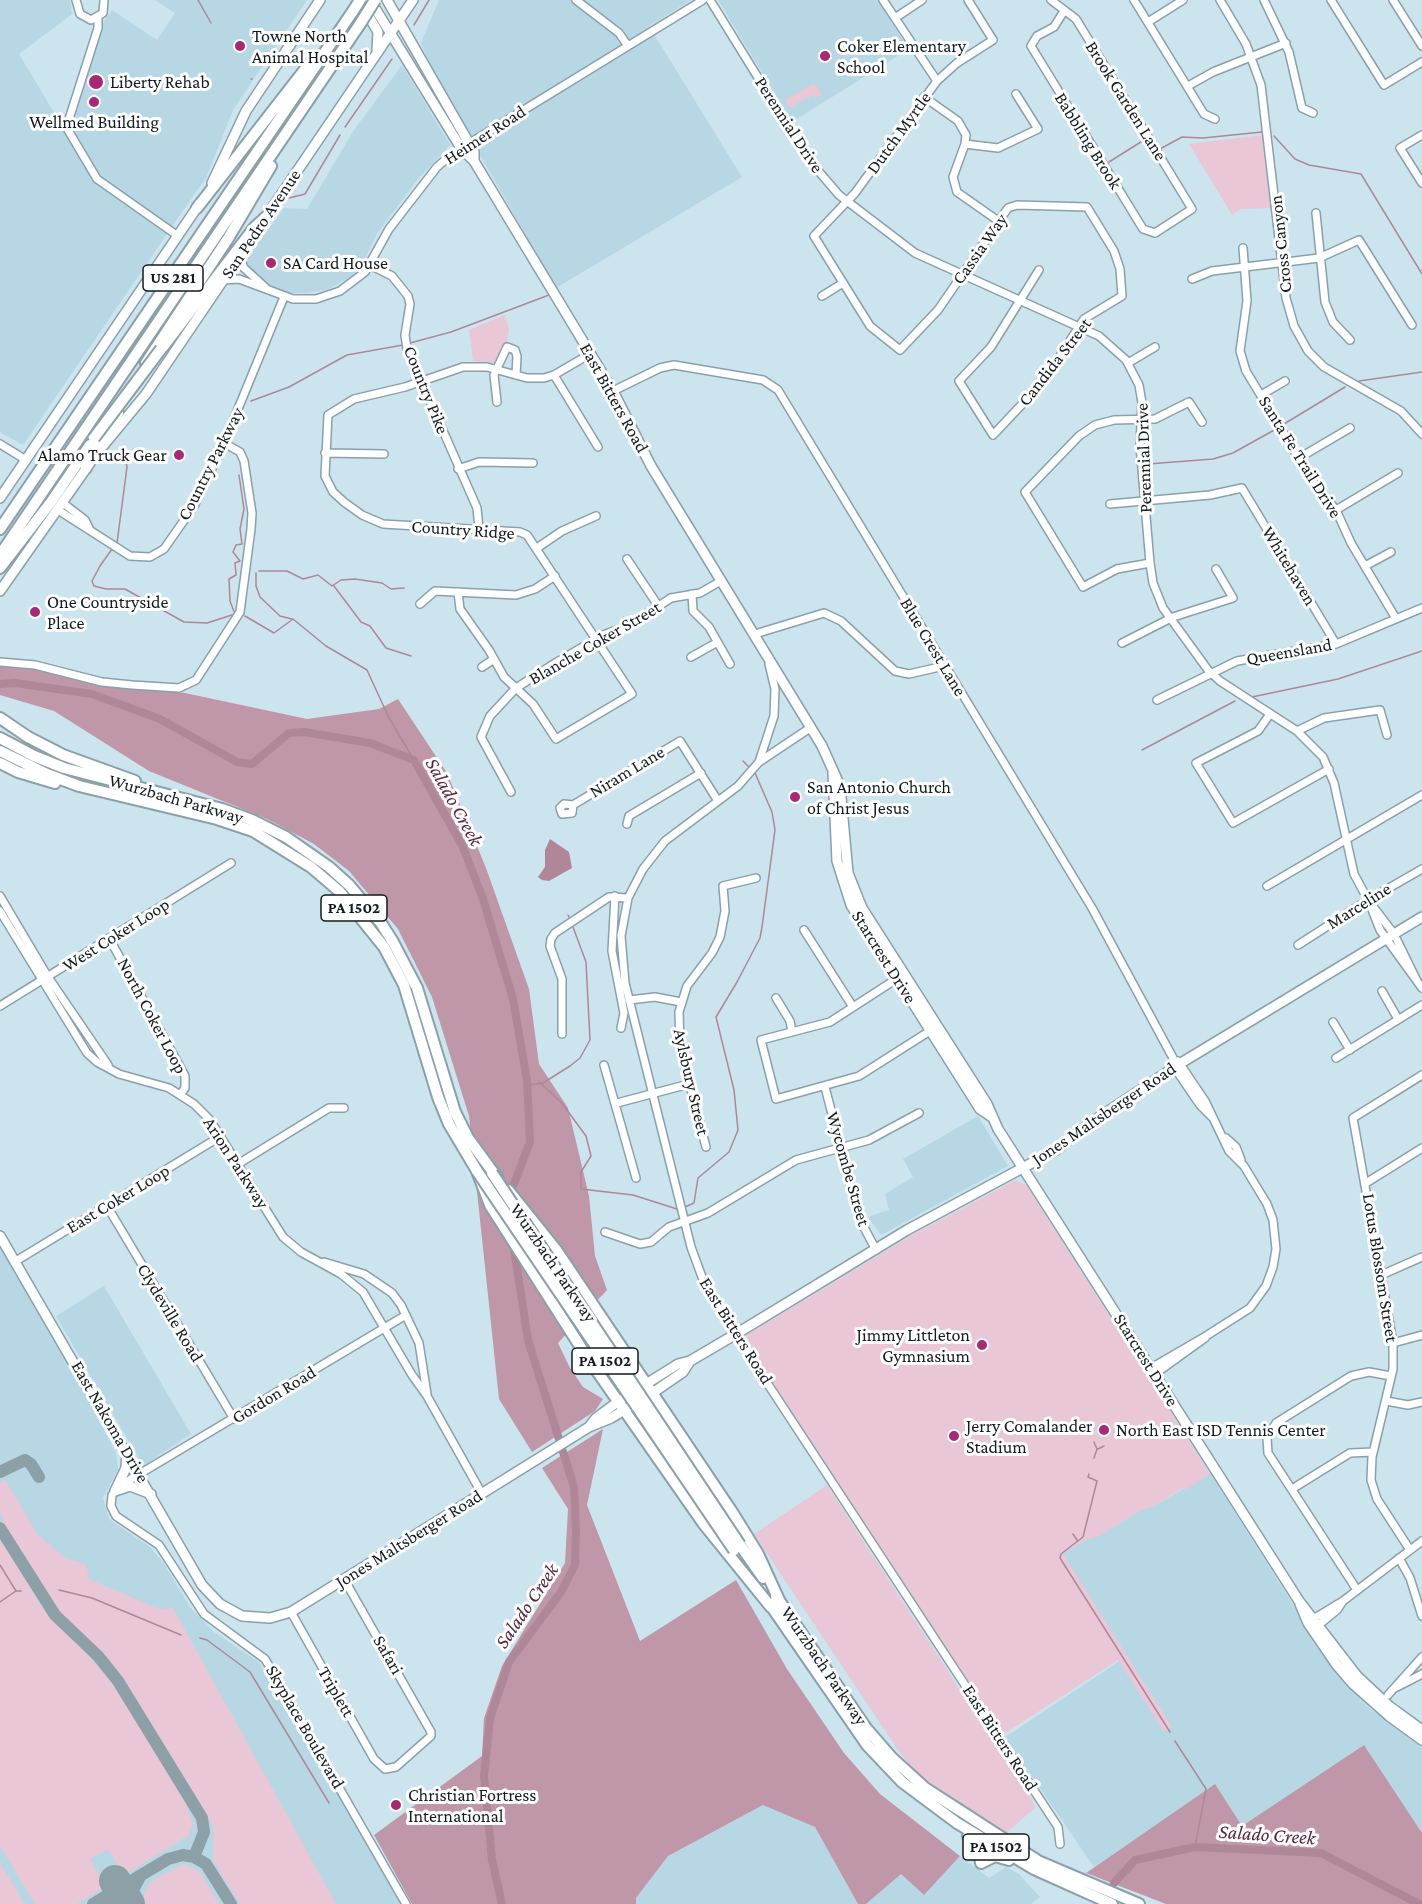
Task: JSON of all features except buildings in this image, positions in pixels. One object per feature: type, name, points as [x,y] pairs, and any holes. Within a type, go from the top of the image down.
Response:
[{"type":"highway","name":"US 281","points":[[0,529],[359,0]]},
{"type":"highway","name":"US 281","points":[[0,555],[375,0]]},
{"type":"highway","points":[[197,208],[314,57],[343,25]]},
{"type":"highway","points":[[86,468],[90,457],[155,347],[248,207],[271,167],[272,153]]},
{"type":"highway","points":[[0,568],[161,349],[254,228],[266,217]]},
{"type":"highway","points":[[0,718],[28,737],[63,755],[129,782]]},
{"type":"highway","name":"Wurzbach Parkway","points":[[0,738],[50,763],[129,782],[174,797],[222,809],[286,837],[329,867],[349,885],[381,923],[417,988],[455,1112],[468,1138],[737,1548]]},
{"type":"highway","name":"Wurzbach Parkway","points":[[0,751],[47,774],[79,786],[218,819],[253,831],[311,867],[339,891],[384,947],[404,985],[438,1097],[465,1153],[737,1548],[867,1745],[919,1796],[957,1823],[1034,1869],[1112,1904]]},
{"type":"highway","points":[[0,763],[46,782],[79,786]]},
{"type":"highway","points":[[477,1171],[490,1205],[585,1354],[703,1523],[775,1604]]},
{"type":"highway","points":[[492,1173],[557,1251],[737,1520],[758,1554],[775,1604]]},
{"type":"highway","points":[[636,1425],[639,1415],[649,1408],[663,1409]]},
{"type":"highway","name":"Wurzbach Parkway","points":[[775,1604],[866,1728],[892,1758],[925,1788],[1038,1861],[1139,1904]]},
{"type":"highway","points":[[919,1796],[939,1816],[978,1843],[981,1863],[992,1857],[1000,1856],[1034,1869]]},
{"type":"main road","points":[[359,0],[379,35],[374,58]]},
{"type":"main road","name":"East Bitters Road","points":[[370,0],[404,56],[465,146],[474,152],[474,162],[613,391],[651,466],[755,634]]},
{"type":"main road","name":"East Bitters Road","points":[[387,0],[465,146]]},
{"type":"main road","points":[[399,0],[411,0]]},
{"type":"main road","name":"San Pedro Avenue","points":[[0,591],[86,468],[146,394],[411,0]]},
{"type":"main road","points":[[0,498],[197,208],[215,178],[246,111],[321,1]]},
{"type":"main road","points":[[374,58],[390,51],[404,56]]},
{"type":"main road","name":"Starcrest Drive","points":[[755,634],[822,746],[833,773],[845,878],[851,905],[934,1028],[980,1109],[994,1118],[1023,1168],[1314,1624],[1336,1664],[1353,1684],[1389,1716],[1422,1740]]},
{"type":"main road","name":"Jones Maltsberger Road","points":[[648,1389],[663,1373],[678,1364],[690,1361],[907,1230],[1056,1150],[1176,1063],[1422,917]]},
{"type":"main road","name":"East Nakoma Drive","points":[[0,1236],[140,1473],[202,1585],[222,1605]]},
{"type":"main road","name":"Jones Maltsberger Road","points":[[222,1605],[242,1616],[256,1618],[276,1617],[291,1612],[648,1389],[667,1383],[683,1372],[690,1361]]},
{"type":"main road","points":[[634,1367],[647,1374],[663,1373]]},
{"type":"main road","points":[[663,1409],[667,1383]]},
{"type":"main road","points":[[607,1385],[608,1415],[636,1425]]},
{"type":"main road","points":[[115,1491],[126,1468],[127,1451]]},
{"type":"main road","points":[[115,1491],[130,1486],[151,1494]]},
{"type":"main road","name":"Starcrest Drive","points":[[1314,1624],[1357,1676],[1389,1707],[1422,1730]]},
{"type":"street","points":[[76,0],[76,8],[84,18],[98,18],[103,13],[104,0]]},
{"type":"street","points":[[576,0],[619,33],[628,46]]},
{"type":"street","name":"Heimer Road","points":[[224,280],[239,279],[284,297],[308,300],[333,294],[353,282],[370,265],[389,229],[436,167],[465,146],[703,0]]},
{"type":"street","name":"Perennial Drive","points":[[710,0],[809,160],[829,185],[846,200],[903,247],[1107,340],[1128,363],[1141,393],[1140,441],[1144,501],[1150,563],[1157,596],[1169,619],[1210,672],[1235,694],[1297,730],[1317,749],[1329,769],[1354,874],[1368,900],[1373,917],[1390,937],[1422,988]]},
{"type":"street","points":[[883,0],[937,81]]},
{"type":"street","points":[[895,18],[922,0]]},
{"type":"street","name":"Dutch Myrtle","points":[[843,283],[814,236],[855,193],[937,81],[957,63],[993,40],[968,0]]},
{"type":"street","name":"Brook Garden Lane","points":[[1052,0],[1076,19],[1192,209],[1155,233],[1149,233]]},
{"type":"street","points":[[1134,0],[1204,114],[1215,119]]},
{"type":"street","points":[[1148,22],[1183,0]]},
{"type":"street","name":"Cross Canyon","points":[[1220,0],[1251,56],[1265,107],[1290,316],[1308,351],[1332,374],[1401,411],[1421,431]]},
{"type":"street","points":[[1264,0],[1286,43],[1297,76],[1302,108],[1313,114]]},
{"type":"street","points":[[1330,0],[1384,86],[1422,62]]},
{"type":"street","points":[[1393,0],[1422,46]]},
{"type":"street","name":"Babbling Brook","points":[[1064,11],[1057,24],[1038,36],[1031,46],[1132,212],[1149,233]]},
{"type":"street","points":[[98,18],[98,28],[69,119],[68,130],[97,178],[178,236]]},
{"type":"street","points":[[1188,86],[1251,56],[1286,43]]},
{"type":"street","points":[[965,144],[998,148],[1038,129],[1016,94]]},
{"type":"street","points":[[924,97],[962,126],[965,144],[954,173],[954,184],[963,197],[997,220]]},
{"type":"street","points":[[1422,135],[1400,148],[1422,183]]},
{"type":"street","name":"Cassia Way","points":[[843,283],[870,326],[900,350],[938,310],[997,220],[1008,208],[1017,205],[1087,207],[1114,251],[1120,268],[1122,296]]},
{"type":"street","points":[[1316,213],[1319,258],[1327,309],[1337,328],[1350,340]]},
{"type":"street","points":[[1192,279],[1212,271],[1319,258],[1359,240],[1412,325]]},
{"type":"street","name":"Santa Fe Trail Drive","points":[[1243,248],[1249,324],[1240,340],[1241,357],[1246,371],[1313,482],[1336,510],[1350,543],[1395,617]]},
{"type":"street","name":"Heimer Road","points":[[243,252],[241,261],[243,267],[268,290]]},
{"type":"street","name":"Country Pike","points":[[370,265],[392,276],[408,296],[410,307],[405,335],[407,349],[477,508],[478,529]]},
{"type":"street","points":[[1021,300],[1039,270]]},
{"type":"street","points":[[822,296],[843,283]]},
{"type":"street","name":"Candida Street","points":[[1021,300],[991,347],[959,381],[993,435],[1044,381],[1079,326],[1088,317],[1122,296]]},
{"type":"street","name":"Country Parkway","points":[[60,507],[130,556],[143,558],[164,549],[194,506],[224,443],[284,297]]},
{"type":"street","points":[[1128,363],[1155,347]]},
{"type":"street","points":[[496,402],[493,379],[504,350],[512,348],[518,363],[516,375]]},
{"type":"street","points":[[422,381],[463,367],[496,369],[538,379],[554,375],[590,354]]},
{"type":"street","name":"Blue Crest Lane","points":[[613,391],[669,365],[742,376],[771,383],[874,546],[944,666],[1092,908],[1200,1105],[1212,1117],[1222,1134],[1236,1147],[1244,1166],[1261,1192],[1273,1220],[1276,1249],[1274,1267],[1266,1286],[1250,1308],[1153,1371]]},
{"type":"street","points":[[554,375],[598,447]]},
{"type":"street","name":"Country Ridge","points":[[422,381],[362,396],[328,415],[325,476],[333,492],[357,512],[377,523],[520,532],[527,535],[632,694],[556,739],[533,704],[516,688]]},
{"type":"street","points":[[1261,394],[1285,381]]},
{"type":"street","points":[[1150,563],[1117,569],[1083,587],[1025,492],[1089,428],[1114,420],[1142,421],[1163,416],[1189,402],[1202,422]]},
{"type":"street","points":[[1299,458],[1350,428]]},
{"type":"street","points":[[0,662],[35,665],[102,682],[132,685],[179,688],[196,680],[240,612],[251,529],[252,513],[244,461],[240,452],[224,443]]},
{"type":"street","points":[[0,444],[26,460]]},
{"type":"street","points":[[325,453],[384,454]]},
{"type":"street","points":[[458,469],[479,462],[533,463]]},
{"type":"street","points":[[1336,510],[1398,473]]},
{"type":"street","name":"Whitehaven","points":[[1144,501],[1210,495],[1242,488],[1336,644]]},
{"type":"street","points":[[1110,504],[1144,501]]},
{"type":"street","points":[[537,548],[562,531],[596,516]]},
{"type":"street","points":[[1365,567],[1390,552]]},
{"type":"street","points":[[627,560],[659,607]]},
{"type":"street","points":[[1122,643],[1169,619],[1233,598],[1216,569]]},
{"type":"street","points":[[420,604],[431,592],[516,595],[535,589],[555,576]]},
{"type":"street","name":"Blanche Coker Street","points":[[511,792],[481,736],[486,722],[516,688],[596,640],[628,626],[671,598],[700,593],[722,581]]},
{"type":"street","points":[[458,592],[460,609],[504,677],[516,688]]},
{"type":"street","points":[[692,594],[693,611],[709,627],[716,643],[730,664]]},
{"type":"street","name":"Queensland","points":[[1157,700],[1210,672],[1237,661],[1336,644],[1395,617],[1422,608]]},
{"type":"street","points":[[759,762],[771,731],[775,700],[771,669],[755,634],[824,613],[841,621],[895,671],[909,674],[944,666]]},
{"type":"street","points":[[691,657],[716,643]]},
{"type":"street","points":[[482,667],[494,659]]},
{"type":"street","points":[[1297,730],[1324,718],[1380,710],[1387,735]]},
{"type":"street","points":[[1270,714],[1258,731],[1196,764],[1233,823],[1329,769]]},
{"type":"street","points":[[759,762],[810,728]]},
{"type":"street","name":"Niram Lane","points":[[573,805],[680,741],[701,773]]},
{"type":"street","name":"East Bitters Road","points":[[759,762],[738,786],[665,841],[643,869],[628,898],[622,920],[620,952],[629,1000],[685,1221],[702,1277],[736,1334],[1058,1827],[1060,1844]]},
{"type":"street","points":[[627,824],[629,816],[701,773],[718,801]]},
{"type":"street","points":[[1268,886],[1422,795]]},
{"type":"street","name":"West Coker Loop","points":[[0,1006],[231,863]]},
{"type":"street","name":"Marceline","points":[[1298,945],[1422,869]]},
{"type":"street","name":"Aylsbury Street","points":[[706,1147],[678,1038],[681,1002],[692,978],[712,953],[720,937],[725,911],[723,886],[756,878]]},
{"type":"street","name":"Arion Parkway","points":[[0,896],[87,1053],[111,1070],[137,1081],[160,1086],[180,1095],[201,1110],[220,1136],[283,1237],[356,1285],[386,1327],[482,1494]]},
{"type":"street","points":[[615,896],[612,951],[624,1013],[621,1028]]},
{"type":"street","points":[[562,1034],[562,978],[550,946],[551,939],[558,931],[609,897],[628,898]]},
{"type":"street","name":"Arion Parkway","points":[[0,911],[45,979]]},
{"type":"street","points":[[804,930],[853,1007]]},
{"type":"street","name":"North Coker Loop","points":[[110,938],[185,1076],[185,1088],[180,1095]]},
{"type":"street","points":[[900,976],[830,1022],[761,1040],[776,1099],[859,1076],[934,1028]]},
{"type":"street","points":[[1382,992],[1398,1019]]},
{"type":"street","points":[[629,1000],[655,997],[681,1002]]},
{"type":"street","points":[[776,998],[790,1021],[792,1032]]},
{"type":"street","points":[[1336,1058],[1422,1005]]},
{"type":"street","points":[[1333,1022],[1350,1050]]},
{"type":"street","points":[[604,1065],[617,1103],[636,1178]]},
{"type":"street","name":"Lotus Blossom Street","points":[[1410,1550],[1375,1493],[1370,1473],[1391,1376],[1393,1343],[1379,1276],[1353,1118],[1422,1075]]},
{"type":"street","points":[[617,1103],[689,1084]]},
{"type":"street","name":"Wycombe Street","points":[[825,1087],[859,1218],[876,1250]]},
{"type":"street","points":[[238,1164],[328,1108],[344,1108]]},
{"type":"street","points":[[605,1232],[644,1244],[657,1239],[669,1227],[708,1213],[796,1160],[885,1133],[919,1113]]},
{"type":"street","name":"East Coker Loop","points":[[16,1261],[220,1136]]},
{"type":"street","points":[[1365,1183],[1422,1148]]},
{"type":"street","name":"Clydeville Road","points":[[106,1206],[234,1419]]},
{"type":"street","points":[[1379,1276],[1422,1257]]},
{"type":"street","name":"Arion Parkway","points":[[315,1260],[351,1269],[377,1281],[392,1293],[406,1315],[418,1343],[427,1396]]},
{"type":"street","name":"Gordon Road","points":[[140,1473],[406,1315]]},
{"type":"street","points":[[1393,1343],[1422,1335]]},
{"type":"street","points":[[1357,1590],[1268,1453],[1266,1444],[1269,1430],[1276,1423],[1351,1376],[1369,1372],[1391,1376]]},
{"type":"street","points":[[1386,1401],[1408,1405],[1422,1402]]},
{"type":"street","points":[[1292,1489],[1350,1454],[1373,1452]]},
{"type":"street","points":[[115,1491],[140,1473]]},
{"type":"street","name":"Skyplace Boulevard","points":[[115,1491],[111,1506],[116,1516],[153,1539],[167,1555],[204,1614],[258,1652],[273,1669],[406,1904]]},
{"type":"street","points":[[1314,1624],[1337,1610],[1343,1601],[1422,1541]]},
{"type":"street","points":[[1399,1558],[1410,1578],[1422,1616]]},
{"type":"street","name":"Safari","points":[[344,1579],[431,1732],[431,1736],[396,1767],[385,1769]]},
{"type":"street","name":"Triplett","points":[[291,1612],[374,1759],[385,1769]]},
{"type":"street","points":[[1388,1695],[1422,1656]]},
{"type":"street","points":[[1396,1688],[1422,1674]]},
{"type":"shaded area","points":[[0,0],[70,0],[72,14],[19,54],[98,186],[167,234],[23,445],[0,432]]},
{"type":"shaded area","points":[[155,0],[307,0],[233,110],[206,178],[171,228],[102,178],[73,129],[73,118],[104,21],[112,10],[157,40],[175,13]]},
{"type":"shaded area","points":[[439,0],[691,0],[649,26],[742,177],[556,288],[432,71],[421,43]]},
{"type":"shaded area","name":"Coker Elementary School","points":[[718,0],[877,0],[909,49],[792,122]]},
{"type":"shaded area","points":[[402,65],[450,145],[418,179],[377,234],[365,259],[351,277],[328,289],[308,293],[291,293],[271,286],[249,268],[245,261],[284,208],[307,209],[354,130]]},
{"type":"shaded area","points":[[814,83],[822,94],[816,98],[813,95],[789,108],[785,100]]},
{"type":"shaded area","points":[[1263,135],[1271,208],[1241,209],[1232,215],[1189,144]]},
{"type":"shaded area","points":[[505,315],[509,330],[507,342],[494,363],[473,361],[469,330]]},
{"type":"shaded area","points":[[0,666],[39,669],[101,686],[185,693],[307,719],[379,709],[398,699],[447,773],[486,868],[529,989],[539,1064],[568,1108],[589,1196],[595,1256],[607,1290],[558,1343],[570,1368],[583,1387],[603,1399],[595,1411],[532,1452],[499,1399],[469,1116],[432,997],[398,929],[349,871],[314,844],[267,819],[149,771],[54,711],[0,695]]},
{"type":"shaded area","points":[[550,839],[569,852],[572,868],[549,881],[538,877],[545,867],[545,850]]},
{"type":"shaded area","points":[[978,1116],[1008,1166],[881,1235],[868,1217],[889,1210],[885,1194],[913,1177],[903,1159]]},
{"type":"shaded area","points":[[1016,1180],[1026,1185],[1210,1474],[1185,1490],[1183,1488],[1154,1506],[1141,1510],[1099,1536],[1087,1539],[1063,1554],[1172,1727],[1164,1732],[1118,1660],[1001,1736],[746,1341],[747,1335],[914,1234]]},
{"type":"shaded area","points":[[0,1247],[84,1392],[116,1453],[118,1470],[103,1498],[109,1519],[150,1547],[163,1562],[190,1607],[214,1632],[259,1662],[402,1904],[0,1904]]},
{"type":"shaded area","points":[[104,1286],[191,1434],[143,1466],[56,1316]]},
{"type":"shaded area","points":[[603,1429],[587,1505],[640,1641],[736,1580],[787,1669],[844,1753],[880,1794],[960,1856],[924,1895],[901,1874],[866,1904],[858,1904],[815,1827],[763,1805],[668,1856],[636,1898],[636,1904],[412,1904],[374,1835],[482,1756],[484,1718],[502,1666],[565,1563],[568,1509],[542,1468]]},
{"type":"shaded area","points":[[1210,1473],[1304,1622],[1312,1641],[1341,1679],[1369,1708],[1422,1746],[1422,1833],[1364,1745],[1242,1826],[1214,1785],[1094,1867],[1005,1737],[1127,1656],[1062,1554],[1087,1539],[1099,1536],[1141,1510],[1154,1506]]},
{"type":"shaded area","points":[[5,1480],[38,1535],[67,1559],[86,1564],[89,1579],[159,1609],[173,1608],[336,1904],[240,1904],[213,1860],[213,1826],[124,1679],[106,1656],[65,1620],[7,1529],[0,1512],[0,1483]]},
{"type":"shaded area","points":[[827,1485],[1036,1807],[1006,1833],[916,1773],[898,1750],[754,1534]]},
{"type":"shaded area","points":[[0,1538],[41,1606],[112,1681],[184,1800],[193,1823],[189,1835],[124,1875],[108,1849],[90,1859],[106,1886],[77,1904],[35,1904],[0,1846]]},
{"type":"shaded area","points":[[1364,1745],[1422,1833],[1422,1904],[1166,1904],[1086,1873],[1215,1784],[1242,1826]]},
{"type":"shaded area","points":[[763,1805],[815,1827],[858,1904],[636,1904],[636,1898],[668,1856]]},
{"type":"shaded area","points":[[960,1856],[989,1878],[1006,1867],[1019,1874],[1040,1897],[1031,1904],[866,1904],[901,1874],[924,1895]]},
{"type":"shaded area","points":[[0,1863],[25,1904],[0,1904]]},
{"type":"shaded area","points":[[183,1864],[199,1871],[219,1904],[144,1904],[144,1892],[152,1881]]},
{"type":"waterway","points":[[198,0],[211,23]]},
{"type":"waterway","points":[[414,25],[429,0]]},
{"type":"waterway","points":[[345,127],[392,59]]},
{"type":"waterway","points":[[1160,149],[1182,137],[1203,138],[1262,132]]},
{"type":"waterway","points":[[285,199],[305,194],[340,135]]},
{"type":"waterway","points":[[1274,136],[1295,159],[1309,165],[1361,174],[1422,274]]},
{"type":"waterway","points":[[1109,162],[1144,140]]},
{"type":"waterway","points":[[410,343],[451,332],[549,295]]},
{"type":"waterway","points":[[251,401],[289,387],[347,355],[403,345]]},
{"type":"waterway","points":[[1359,381],[1422,372]]},
{"type":"waterway","points":[[1284,424],[1345,387]]},
{"type":"waterway","points":[[1148,464],[1213,459],[1233,453],[1276,429]]},
{"type":"waterway","points":[[117,543],[127,467],[122,446]]},
{"type":"waterway","points":[[112,549],[92,581],[94,586],[106,589],[125,589],[184,622],[207,623],[235,614],[230,601],[229,579],[236,575],[235,563],[240,561],[233,552],[236,545],[242,544],[240,529],[244,509],[239,475]]},
{"type":"waterway","points":[[259,571],[287,571],[303,579],[318,575],[332,586],[341,580],[355,579],[382,583],[391,589],[404,588]]},
{"type":"waterway","points":[[256,573],[256,586],[260,597],[280,616],[292,619]]},
{"type":"waterway","points":[[334,586],[361,622],[370,626],[386,648],[411,656]]},
{"type":"waterway","points":[[245,616],[274,633],[293,619],[326,646],[367,670],[389,718],[414,760]]},
{"type":"waterway","points":[[1252,697],[1338,679],[1422,651]]},
{"type":"waterway","name":"Salado Creek","points":[[0,684],[15,683],[92,694],[160,719],[237,762],[252,764],[289,733],[304,732],[370,743],[414,760],[463,847],[483,899],[513,999],[527,1080],[530,1142],[514,1184]]},
{"type":"waterway","points":[[1142,750],[1235,701]]},
{"type":"waterway","points":[[743,761],[749,767]]},
{"type":"waterway","points":[[685,1207],[694,1203],[698,1178],[729,1152],[738,1130],[734,1090],[716,1017],[760,938],[762,927],[775,830],[772,812],[755,773]]},
{"type":"waterway","points":[[527,1085],[543,1083],[570,1066],[580,1058],[590,1040],[586,962],[573,927]]},
{"type":"waterway","points":[[539,1082],[561,1102],[586,1136],[591,1156],[581,1172],[581,1189],[633,1195],[677,1209]]},
{"type":"waterway","name":"Salado Creek","points":[[502,1904],[492,1860],[484,1776],[490,1718],[509,1662],[561,1592],[575,1565],[576,1530],[574,1487],[528,1340],[513,1242]]},
{"type":"waterway","points":[[1094,1442],[1097,1449],[1094,1458]]},
{"type":"waterway","points":[[1098,1449],[1104,1446]]},
{"type":"waterway","points":[[1089,1474],[1088,1477],[1097,1481],[1083,1537],[1061,1554],[1060,1558],[1170,1732]]},
{"type":"waterway","points":[[1073,1534],[1077,1540]]},
{"type":"waterway","points":[[0,1565],[16,1591]]},
{"type":"waterway","points":[[59,1590],[92,1598],[181,1635]]},
{"type":"waterway","points":[[0,1602],[16,1591],[21,1591]]},
{"type":"waterway","points":[[200,1638],[207,1640],[250,1672],[329,1803]]},
{"type":"waterway","points":[[1175,1741],[1206,1789],[1195,1847]]},
{"type":"waterway","name":"Salado Creek","points":[[1114,1883],[1135,1860],[1195,1847],[1321,1853],[1419,1904]]},
{"type":"taxiway","points":[[0,1472],[25,1460],[31,1464],[39,1477]]},
{"type":"taxiway","points":[[0,1528],[55,1615],[98,1656],[118,1681],[202,1818],[204,1832],[194,1857]]},
{"type":"taxiway","points":[[93,1904],[168,1859],[183,1855],[194,1857],[206,1864],[231,1904]]},
{"type":"taxiway","points":[[132,1904],[133,1890],[140,1877]]},
{"type":"taxiway","points":[[98,1903],[120,1904]]},
{"type":"runway","points":[[115,1881],[129,1904]]},
{"type":"place","name":"Towne North Animal Hospital","points":[[240,46]]},
{"type":"place","name":"Coker Elementary School","points":[[825,56]]},
{"type":"place","name":"Liberty Rehab","points":[[96,82]]},
{"type":"place","name":"Wellmed Building","points":[[94,102]]},
{"type":"place","name":"SA Card House","points":[[271,263]]},
{"type":"place","name":"Alamo Truck Gear","points":[[179,455]]},
{"type":"place","name":"One Countryside Place","points":[[35,612]]},
{"type":"place","name":"San Antonio Church of Christ Jesus","points":[[795,797]]},
{"type":"place","name":"Jimmy Littleton Gymnasium","points":[[982,1345]]},
{"type":"place","name":"North East ISD Tennis Center","points":[[1104,1430]]},
{"type":"place","name":"Jerry Comalander Stadium","points":[[954,1436]]},
{"type":"place","name":"Christian Fortress International","points":[[396,1805]]}]
